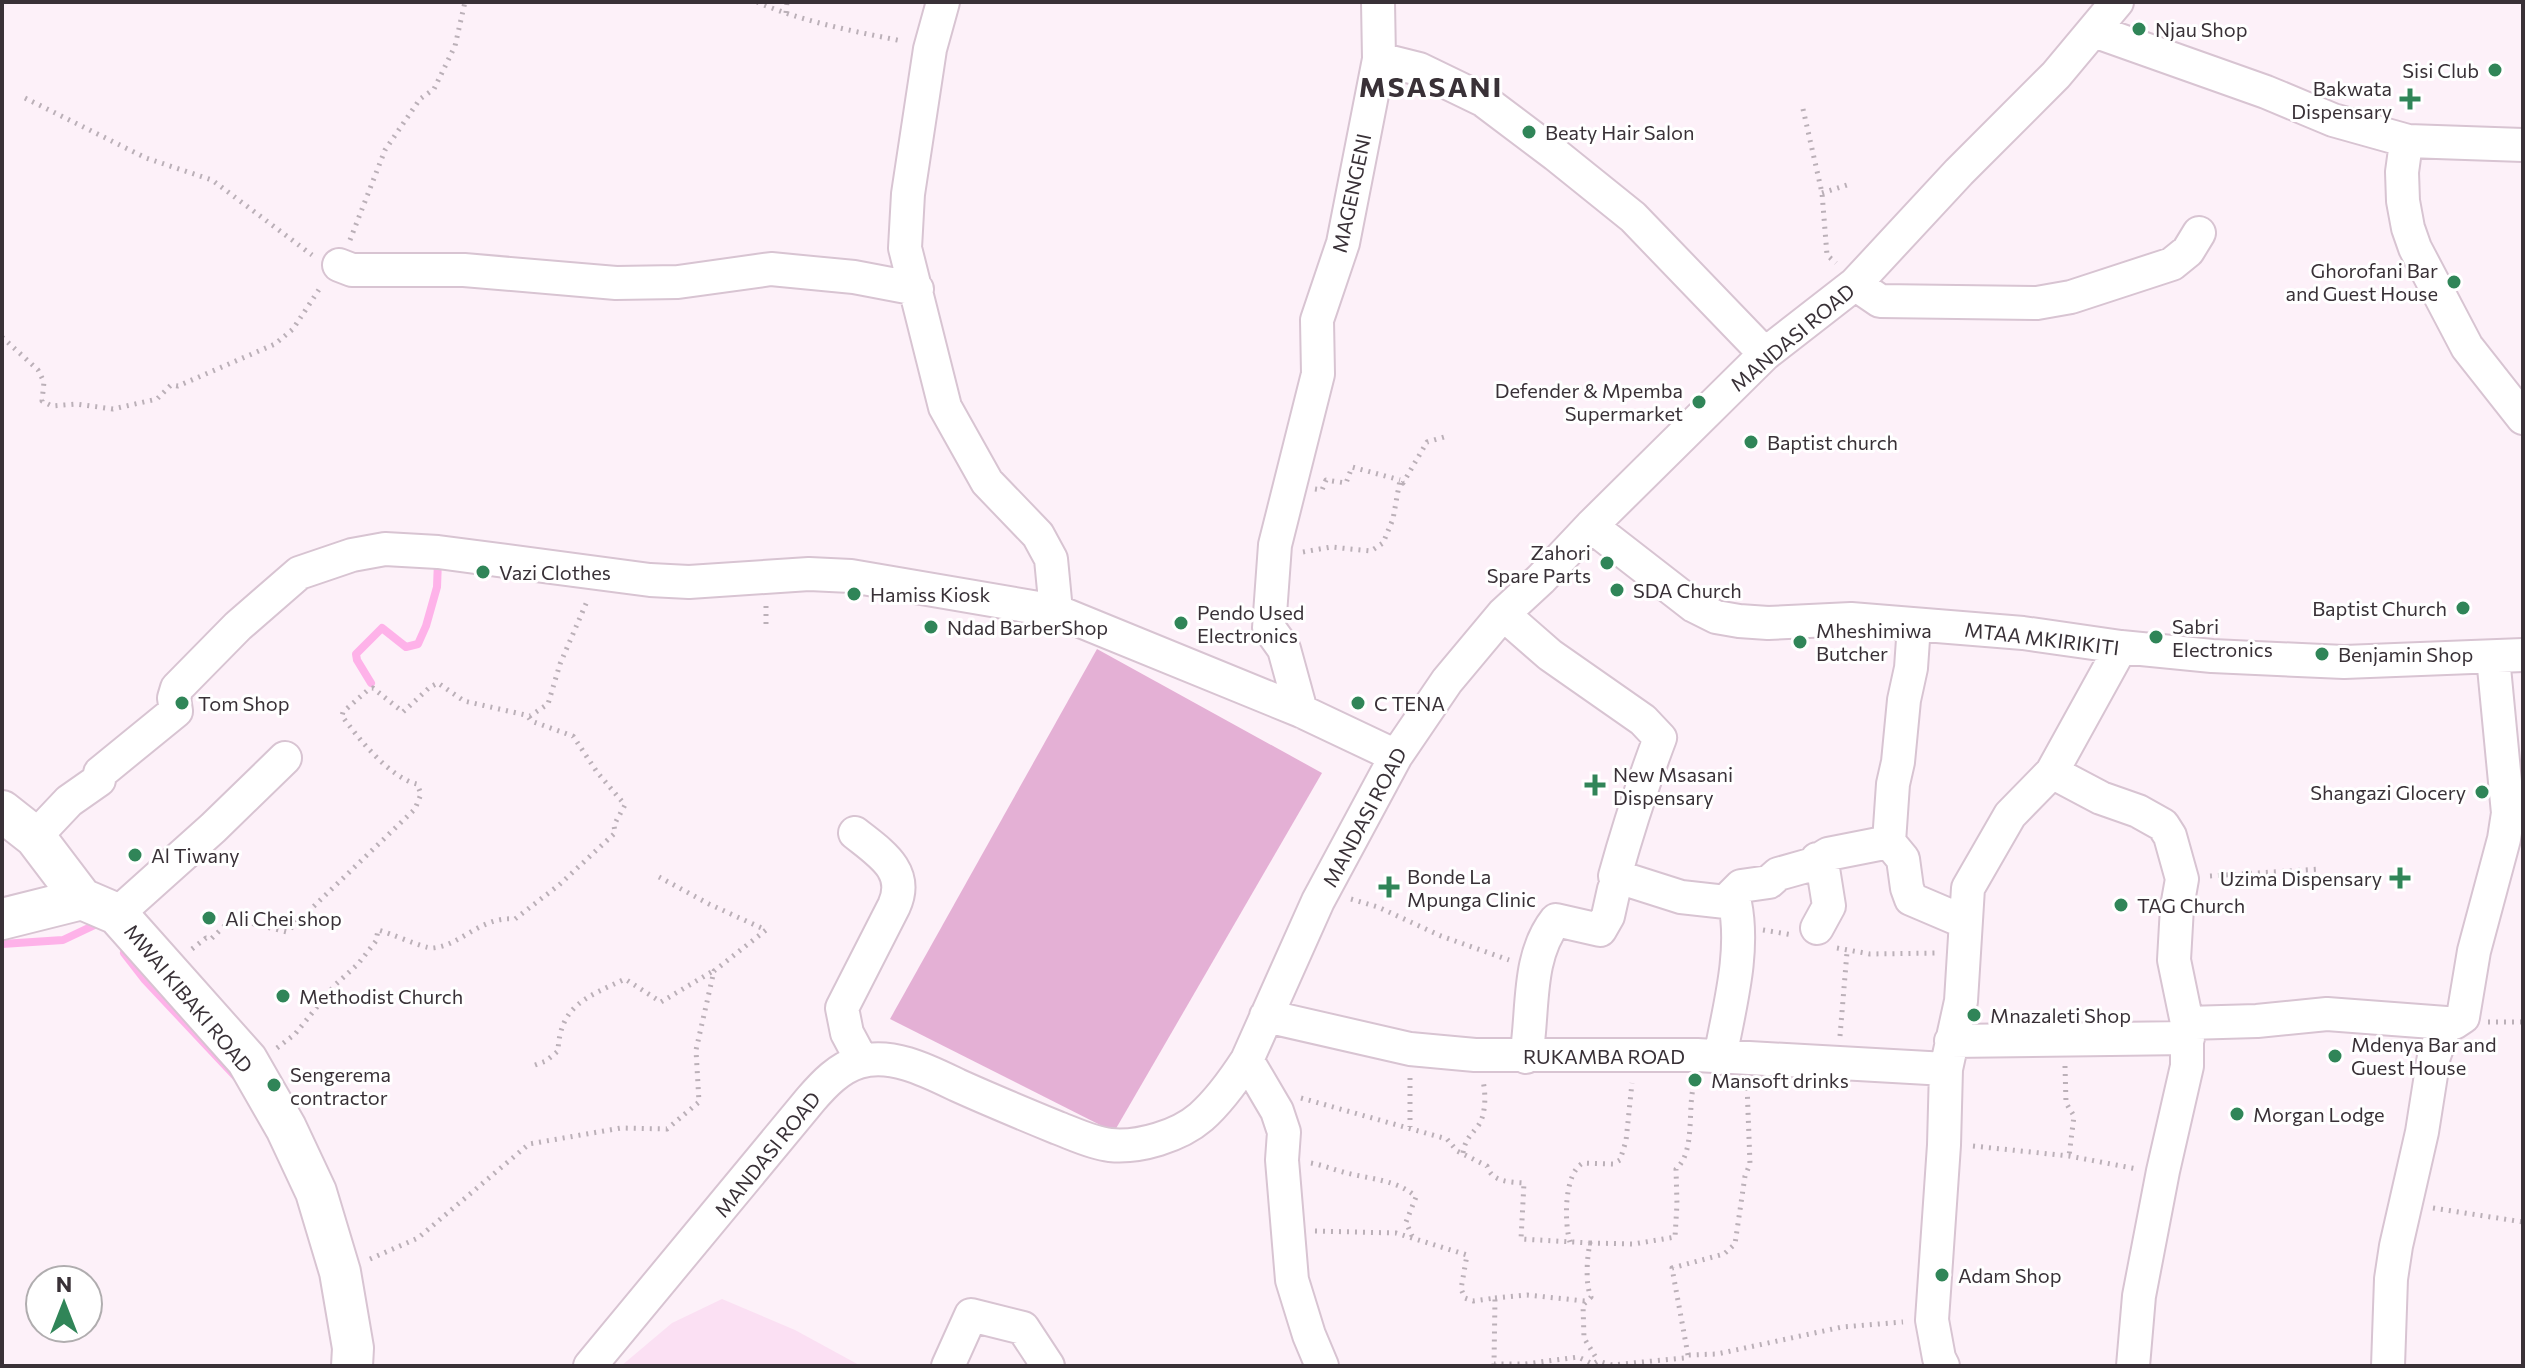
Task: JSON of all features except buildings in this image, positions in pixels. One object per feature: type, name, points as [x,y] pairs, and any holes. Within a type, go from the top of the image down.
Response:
[{"type":"main road","name":"MWAI KIBAKI ROAD","points":[[2,811],[35,837],[100,906],[153,955],[247,1060],[286,1128],[316,1192],[340,1272],[353,1348],[352,1366]]},
{"type":"main road","points":[[2,919],[100,906]]},
{"type":"street","points":[[943,2],[930,49],[908,194],[905,248],[945,407],[987,482],[1038,535],[1051,559],[1056,611]]},
{"type":"street","name":"MAGENGENI","points":[[1301,711],[1284,649],[1269,628],[1275,545],[1318,374],[1317,320],[1343,243],[1379,59],[1378,2]]},
{"type":"street","name":"MANDASI ROAD","points":[[590,1366],[811,1099],[828,1081],[849,1066],[880,1059],[906,1064],[1109,1145],[1132,1144],[1184,1128],[1201,1117],[1247,1060],[1318,901],[1396,756],[1447,681],[1503,614],[1765,354],[1855,284],[1959,172],[2056,75],[2117,2]]},
{"type":"street","points":[[2094,31],[2266,92],[2333,120],[2408,141],[2523,145]]},
{"type":"street","points":[[1379,59],[1419,69],[1483,100],[1556,155],[1633,217],[1676,258],[1765,354]]},
{"type":"street","points":[[2408,141],[2410,145],[2405,150],[2402,172],[2403,201],[2415,248],[2467,347],[2523,418]]},
{"type":"street","points":[[1855,284],[1880,301],[2037,303],[2071,297],[2172,264],[2188,251],[2199,233]]},
{"type":"street","points":[[339,265],[352,270],[464,270],[616,283],[678,282],[771,269],[854,277],[917,289]]},
{"type":"street","name":"MTAA MKIRIKITI","points":[[1591,526],[1654,577],[1694,606],[1716,617],[1768,623],[1851,619],[2023,633],[2212,656],[2344,662],[2508,656]]},
{"type":"street","points":[[35,837],[69,801],[99,780],[100,773],[176,711],[174,698],[177,688],[187,676],[299,573],[352,555],[385,549],[463,555],[589,574],[689,582],[809,574],[851,576],[1056,611],[1301,711],[1396,756]]},
{"type":"street","points":[[1503,614],[1550,655],[1643,720],[1660,738],[1640,791],[1615,876],[1681,897],[1735,903],[1739,933],[1737,960],[1722,1058]]},
{"type":"street","points":[[1914,625],[1893,784],[1889,842],[1903,859],[1911,899],[1965,922]]},
{"type":"street","points":[[1943,1366],[1932,1320],[1948,1055],[1961,1001],[1968,888],[2010,815],[2052,772],[2121,647]]},
{"type":"street","points":[[2388,1366],[2391,1279],[2434,1056],[2446,1023],[2454,1023],[2463,1017],[2474,951],[2507,824],[2508,656]]},
{"type":"street","points":[[100,906],[213,828],[285,758]]},
{"type":"street","points":[[2052,772],[2163,825],[2170,836],[2181,874],[2174,960],[2187,1031],[2187,1066],[2139,1296],[2133,1366]]},
{"type":"street","points":[[855,833],[883,856],[895,872],[900,888],[894,906],[842,1008],[847,1033],[862,1061]]},
{"type":"street","points":[[1725,902],[1741,886],[1769,882],[1778,874],[1810,865],[1828,854],[1889,842]]},
{"type":"street","points":[[1817,859],[1822,862],[1829,906],[1817,928]]},
{"type":"street","points":[[1526,1057],[1535,965],[1556,920],[1600,930],[1608,916],[1614,889]]},
{"type":"street","name":"RUKAMBA ROAD","points":[[1266,1016],[1410,1049],[1475,1055],[1634,1054],[1825,1064],[1948,1055],[2327,1014],[2446,1023]]},
{"type":"street","points":[[1247,1060],[1277,1111],[1284,1132],[1282,1160],[1292,1280],[1322,1366]]},
{"type":"street","points":[[948,1366],[971,1315],[1023,1328],[1048,1366]]},
{"type":"path","points":[[2,337],[38,370],[44,382],[42,401],[52,406],[76,404],[113,409],[157,399],[171,385],[178,386],[275,344],[293,329],[329,274],[339,265],[385,150],[420,99],[434,89],[455,46],[465,2]]},
{"type":"path","points":[[757,2],[814,22],[930,49]]},
{"type":"path","points":[[786,13],[787,2]]},
{"type":"path","points":[[25,98],[146,158],[212,180],[316,258],[339,265]]},
{"type":"path","points":[[1803,109],[1822,193],[1827,255],[1855,284]]},
{"type":"path","points":[[1822,193],[1847,185]]},
{"type":"path","points":[[1291,483],[1322,490],[1326,480],[1346,483],[1352,467],[1403,483],[1427,442],[1444,437]]},
{"type":"path","points":[[1275,545],[1300,552],[1331,547],[1371,551],[1383,543],[1393,519],[1400,480]]},
{"type":"path","points":[[153,955],[191,949],[206,938],[211,939],[239,912],[254,924],[287,932],[415,809],[421,794],[417,784],[405,781],[360,740],[342,716],[369,689],[377,691],[403,712],[438,683],[464,701],[530,716],[548,704],[560,664],[588,603],[589,574]]},
{"type":"path","points":[[247,1060],[275,1050],[295,1034],[376,941],[378,930],[429,948],[442,946],[483,923],[515,919],[559,885],[615,833],[614,825],[625,805],[597,772],[573,736],[531,721],[527,715]]},
{"type":"path","points":[[2181,874],[2221,876],[2320,869]]},
{"type":"path","points":[[535,1065],[558,1051],[564,1017],[589,996],[625,979],[661,1002],[714,971],[766,930],[659,877]]},
{"type":"path","points":[[1318,901],[1356,899],[1468,946],[1515,963],[1535,965]]},
{"type":"path","points":[[1739,933],[1767,930],[1808,940],[1817,928],[1822,930],[1822,947],[1845,948],[1847,952],[1882,955],[1940,952],[1965,957]]},
{"type":"path","points":[[1825,1064],[1837,1058],[1847,952]]},
{"type":"path","points":[[340,1272],[418,1238],[529,1144],[621,1128],[667,1129],[699,1102],[696,1050],[714,971]]},
{"type":"path","points":[[2066,1041],[2065,1097],[2074,1116],[2069,1156]]},
{"type":"path","points":[[1410,1049],[1410,1127]]},
{"type":"path","points":[[1570,1242],[1567,1229],[1573,1171],[1583,1163],[1618,1163],[1623,1151],[1634,1054]]},
{"type":"path","points":[[1463,1153],[1465,1140],[1482,1117],[1485,1091],[1475,1055]]},
{"type":"path","points":[[1291,1094],[1447,1139],[1463,1153],[1487,1166],[1488,1172],[1497,1179],[1524,1183],[1521,1239],[1634,1244],[1675,1237],[1676,1169],[1683,1163],[1687,1152],[1695,1083],[1694,1063],[1722,1058],[1750,1164],[1745,1176],[1735,1244],[1724,1254],[1672,1268],[1686,1356],[1682,1366]]},
{"type":"path","points":[[1944,1145],[2069,1156],[2163,1171]]},
{"type":"path","points":[[1282,1160],[1326,1165],[1344,1173],[1376,1177],[1410,1191],[1416,1197],[1406,1222],[1412,1236]]},
{"type":"path","points":[[2407,1204],[2523,1222]]},
{"type":"path","points":[[1287,1232],[1329,1230],[1365,1233],[1374,1230],[1412,1236],[1467,1256],[1461,1289],[1465,1298],[1473,1301],[1527,1295],[1586,1301]]},
{"type":"path","points":[[1590,1243],[1586,1258],[1591,1297],[1583,1305],[1584,1338],[1595,1364]]},
{"type":"path","points":[[1495,1298],[1494,1365],[1578,1357],[1595,1364],[1612,1365],[1717,1354],[1842,1327],[1932,1320]]},
{"type":"shaded area","points":[[1097,649],[1322,773],[1114,1132],[890,1019]]},
{"type":"shaded area","points":[[722,1299],[795,1330],[861,1366],[621,1366],[672,1323]]},
{"type":"waterway","points":[[371,683],[356,654],[382,628],[406,647],[418,644],[437,587],[438,561]]},
{"type":"waterway","points":[[2,944],[63,940],[99,923]]},
{"type":"waterway","points":[[124,953],[145,980],[236,1077]]},
{"type":"place","name":"Njau Shop","points":[[2139,29]]},
{"type":"place","name":"Sisi Club","points":[[2495,70]]},
{"type":"place","name":"Bakwata Dispensary","points":[[2410,99]]},
{"type":"place","name":"Beaty Hair Salon","points":[[1529,132]]},
{"type":"place","name":"Ghorofani Bar and Guest House","points":[[2454,282]]},
{"type":"place","name":"Defender & Mpemba Supermarket","points":[[1699,402]]},
{"type":"place","name":"Baptist church","points":[[1751,442]]},
{"type":"place","name":"Zahori Spare Parts","points":[[1607,563]]},
{"type":"place","name":"Vazi Clothes","points":[[483,572]]},
{"type":"place","name":"SDA Church","points":[[1617,590]]},
{"type":"place","name":"Hamiss Kiosk","points":[[854,594]]},
{"type":"place","name":"Baptist Church","points":[[2463,608]]},
{"type":"place","name":"Pendo Used Electronics","points":[[1181,623]]},
{"type":"place","name":"Ndad BarberShop","points":[[931,627]]},
{"type":"place","name":"Sabri Electronics","points":[[2156,637]]},
{"type":"place","name":"Mheshimiwa Butcher","points":[[1800,642]]},
{"type":"place","name":"Benjamin Shop","points":[[2322,654]]},
{"type":"place","name":"Tom Shop","points":[[182,703]]},
{"type":"place","name":"C TENA","points":[[1358,703]]},
{"type":"place","name":"New Msasani Dispensary","points":[[1595,785]]},
{"type":"place","name":"Shangazi Glocery","points":[[2482,792]]},
{"type":"place","name":"Al Tiwany","points":[[135,855]]},
{"type":"place","name":"Uzima Dispensary","points":[[2400,878]]},
{"type":"place","name":"Bonde La Mpunga Clinic","points":[[1389,887]]},
{"type":"place","name":"TAG Church","points":[[2121,905]]},
{"type":"place","name":"Ali Chei shop","points":[[209,918]]},
{"type":"place","name":"Methodist Church","points":[[283,996]]},
{"type":"place","name":"Mnazaleti Shop","points":[[1974,1015]]},
{"type":"place","name":"Mdenya Bar and Guest House","points":[[2335,1056]]},
{"type":"place","name":"Mansoft drinks","points":[[1695,1080]]},
{"type":"place","name":"Sengerema contractor","points":[[274,1085]]},
{"type":"place","name":"Morgan Lodge","points":[[2237,1114]]},
{"type":"place","name":"Adam Shop","points":[[1942,1275]]},
{"type":"district","name":"MSASANI","points":[[1431,86]]}]
